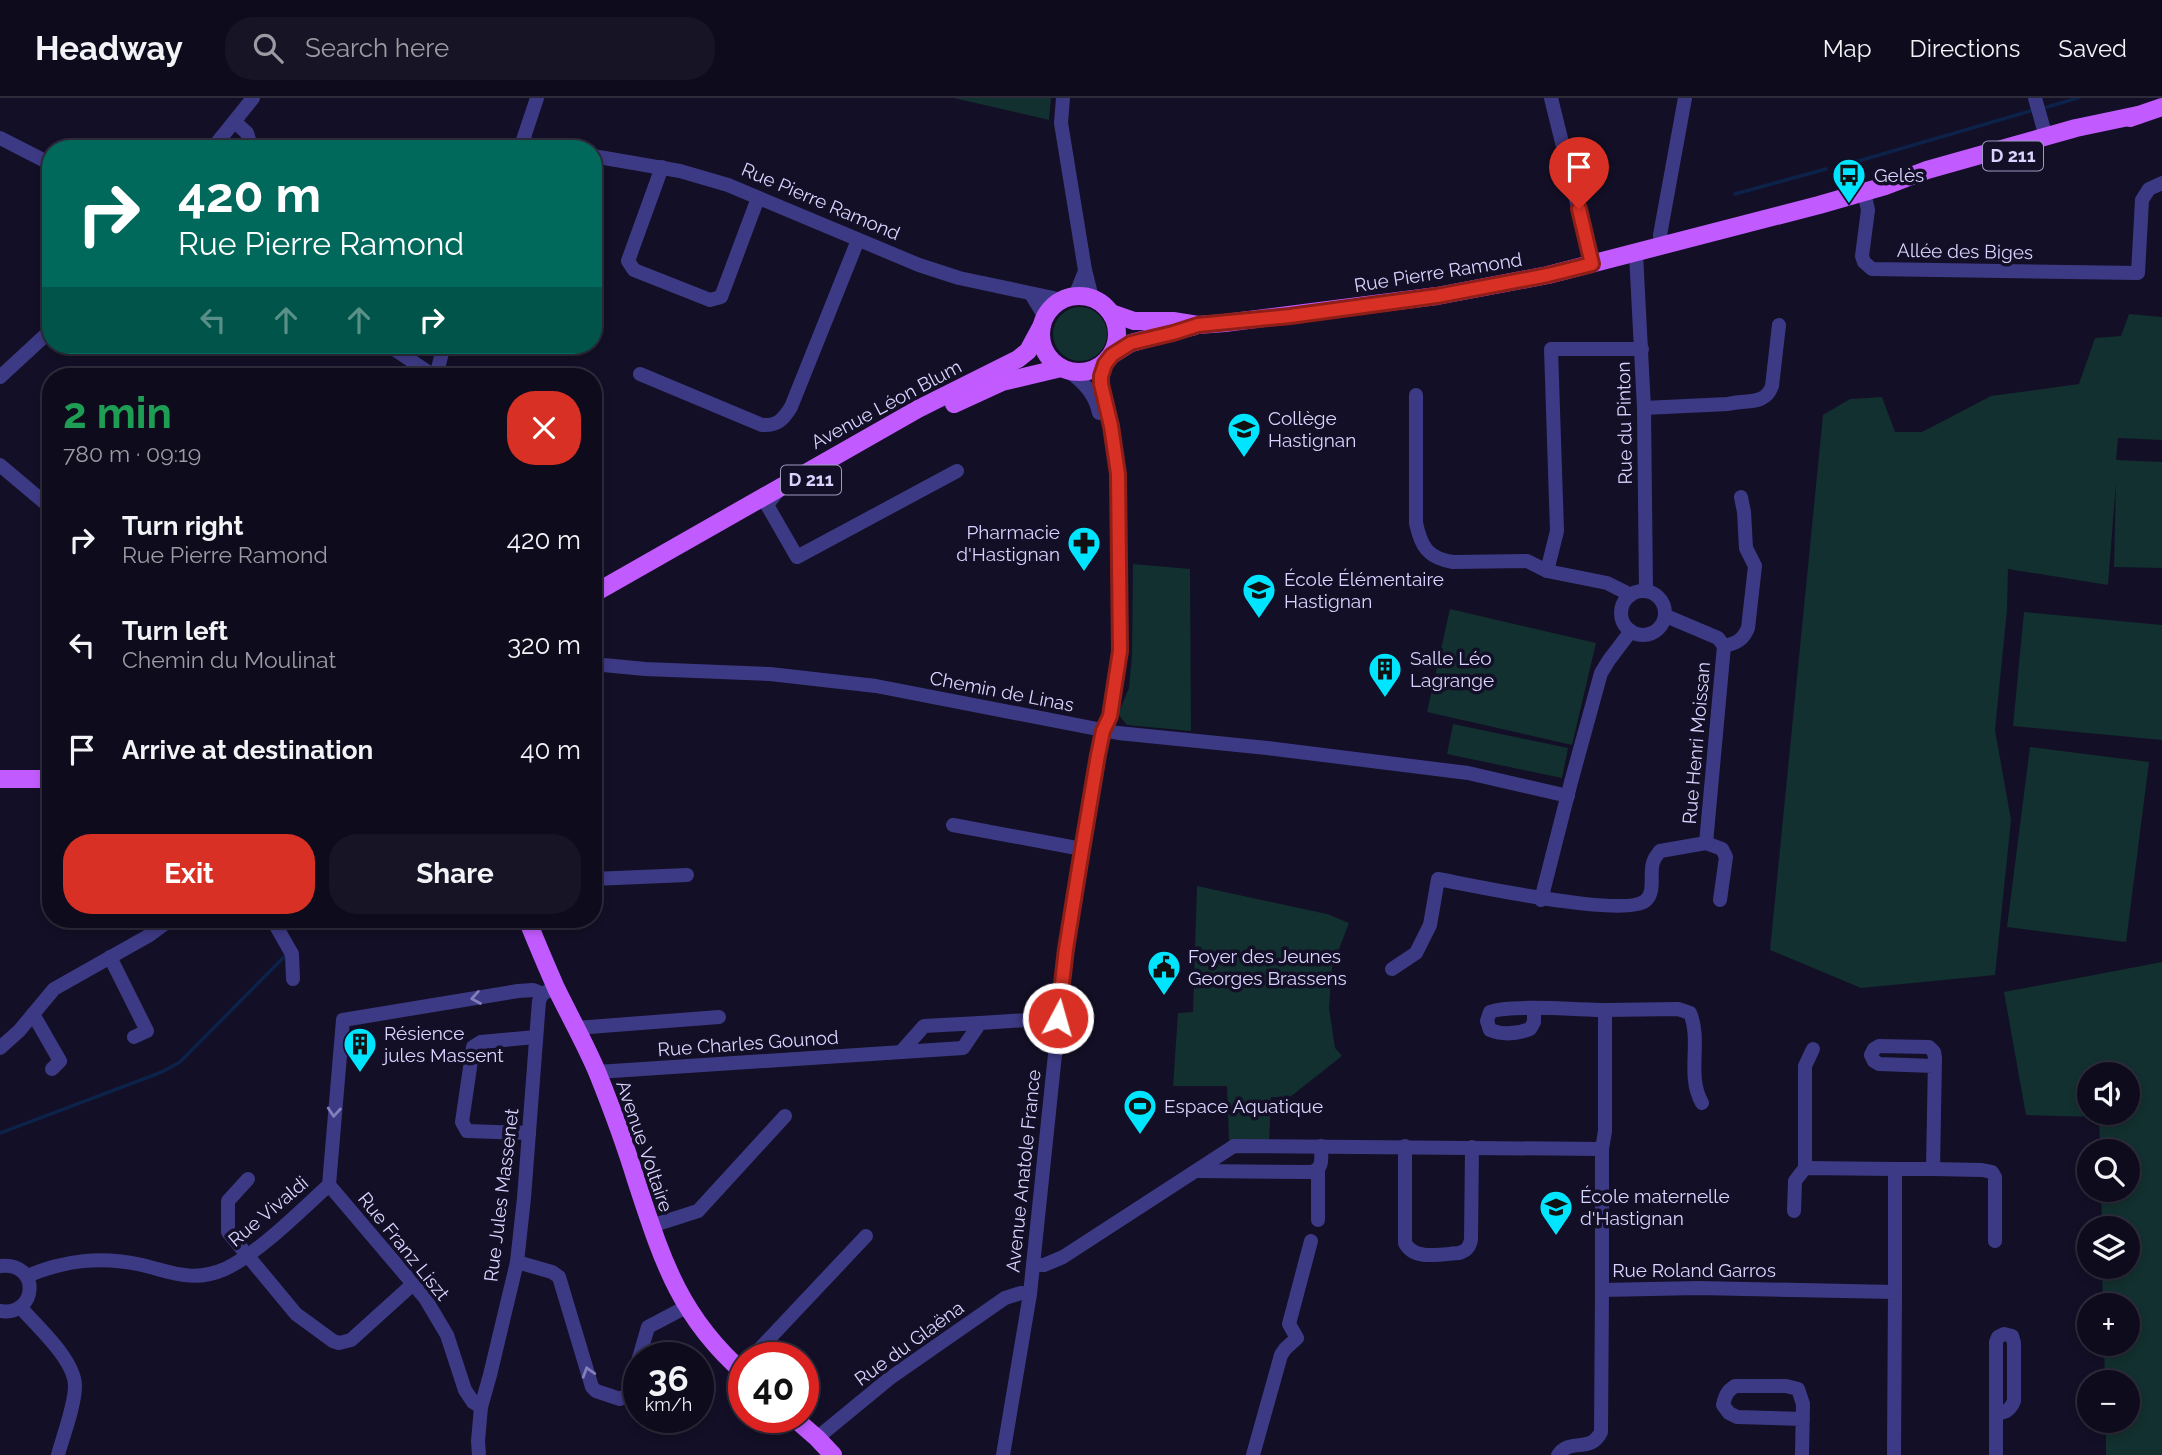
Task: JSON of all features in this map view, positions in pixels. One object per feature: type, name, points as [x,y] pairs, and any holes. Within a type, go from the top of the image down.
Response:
[{"type":"main road","name":"Rue Pierre Ramond","points":[[1885,186],[1929,180],[2079,137],[2162,107]]},
{"type":"main road","name":"Rue Pierre Ramond","points":[[1108,359],[1131,343],[1198,325],[1290,316],[1437,296],[1548,275],[1864,192],[1927,170],[2046,137],[2138,115]]},
{"type":"main road","points":[[1077,298],[1101,302],[1111,313],[1118,334],[1116,345],[1108,359],[1094,370],[1082,373],[1065,370],[1051,361],[1041,338],[1043,321],[1051,307],[1077,298]]},
{"type":"main road","name":"Rue Pierre Ramond","points":[[1111,313],[1134,321],[1173,321],[1198,325]]},
{"type":"main road","name":"Avenue Léon Blum","points":[[602,589],[918,409],[1018,359],[1028,351],[1043,321]]},
{"type":"main road","name":"Avenue Léon Blum","points":[[602,599],[682,551],[973,394],[1021,376],[1065,370]]},
{"type":"main road","points":[[0,769],[42,767]]},
{"type":"main road","points":[[0,779],[42,779]]},
{"type":"main road","name":"Avenue Voltaire","points":[[530,928],[550,990],[576,1028],[597,1072],[622,1136],[660,1255],[686,1307],[708,1336],[728,1353]]},
{"type":"main road","points":[[811,1433],[833,1455]]},
{"type":"street","points":[[220,140],[253,98]]},
{"type":"street","points":[[523,140],[537,98]]},
{"type":"street","points":[[1063,98],[1061,123],[1085,270],[1077,298]]},
{"type":"street","points":[[1551,98],[1592,264]]},
{"type":"street","points":[[1662,247],[1660,235],[1685,98]]},
{"type":"street","points":[[2035,98],[2046,137]]},
{"type":"street","points":[[235,122],[247,132],[249,140]]},
{"type":"street","points":[[0,138],[42,159]]},
{"type":"street","name":"Rue Pierre Ramond","points":[[602,157],[662,167],[728,185],[919,265],[959,278],[1031,294],[1077,298]]},
{"type":"street","points":[[662,167],[628,261],[634,270],[710,300],[721,297],[758,198]]},
{"type":"street","name":"Allée des Biges","points":[[1864,192],[1868,210],[1862,256],[1872,269],[2138,273],[2142,200],[2149,189],[2162,183]]},
{"type":"street","points":[[640,374],[762,425],[777,424],[791,407],[858,240]]},
{"type":"street","name":"Rue du Pinton","points":[[1636,254],[1644,408],[1646,591]]},
{"type":"street","points":[[1031,294],[1043,321]]},
{"type":"street","points":[[1644,408],[1728,404],[1741,400],[1763,399],[1772,386],[1779,325]]},
{"type":"street","points":[[0,377],[42,338]]},
{"type":"street","points":[[1547,571],[1557,531],[1551,349],[1642,349]]},
{"type":"street","points":[[402,354],[423,368]]},
{"type":"street","name":"Avenue Anatole France","points":[[1003,1455],[1030,1294],[1066,949],[1103,731],[1110,716],[1118,673],[1118,474],[1101,384],[1101,376],[1108,359]]},
{"type":"street","name":"Avenue Anatole France","points":[[1065,370],[1088,389],[1097,405],[1109,474],[1111,650],[1100,715],[1103,731]]},
{"type":"street","points":[[1416,395],[1416,523],[1419,541],[1432,555],[1453,562],[1527,561],[1547,571],[1607,583],[1631,594]]},
{"type":"street","points":[[0,465],[42,500]]},
{"type":"street","points":[[783,484],[767,505],[797,557],[957,471]]},
{"type":"street","name":"Rue Henri Moissan","points":[[1724,646],[1737,643],[1745,636],[1748,628],[1755,566],[1746,548],[1741,497]]},
{"type":"street","points":[[1646,591],[1659,597],[1666,616],[1652,634],[1637,635],[1623,622],[1621,610],[1631,594],[1646,591]]},
{"type":"street","name":"Rue Henri Moissan","points":[[1666,616],[1718,638],[1724,646],[1706,843]]},
{"type":"street","points":[[1541,900],[1601,673],[1631,631]]},
{"type":"street","name":"Chemin de Linas","points":[[602,665],[770,674],[876,686],[1103,731],[1468,773],[1568,796]]},
{"type":"street","points":[[953,825],[1082,849]]},
{"type":"street","name":"Rue Henri Moissan","points":[[1392,969],[1416,953],[1430,925],[1438,879],[1541,900],[1630,906],[1645,901],[1650,892],[1653,861],[1660,851],[1706,843],[1722,849],[1726,857],[1720,900]]},
{"type":"street","points":[[602,878],[687,874]]},
{"type":"street","points":[[147,928],[148,936]]},
{"type":"street","points":[[0,1048],[54,989],[159,928]]},
{"type":"street","points":[[277,928],[292,954],[293,979]]},
{"type":"street","points":[[110,957],[146,1031],[134,1037]]},
{"type":"street","points":[[329,1185],[343,1020],[518,991],[550,990]]},
{"type":"street","name":"Rue Jules Massenet","points":[[479,1455],[481,1406],[517,1262],[539,1001],[550,990]]},
{"type":"street","points":[[1534,1009],[1678,1009],[1690,1013],[1695,1026],[1695,1090],[1702,1102]]},
{"type":"street","name":"Rue Roland Garros","points":[[1605,1010],[1602,1290],[1711,1288],[1895,1292]]},
{"type":"street","points":[[33,1014],[60,1061],[52,1069]]},
{"type":"street","points":[[576,1028],[719,1017]]},
{"type":"street","points":[[901,1052],[924,1026],[1058,1018]]},
{"type":"street","name":"Rue Charles Gounod","points":[[597,1072],[963,1048],[980,1023]]},
{"type":"street","points":[[529,1133],[467,1131],[462,1122],[473,1047],[481,1042],[536,1037]]},
{"type":"street","points":[[1794,1211],[1795,1181],[1805,1168],[1805,1066],[1813,1049]]},
{"type":"street","points":[[1933,1169],[1934,1066]]},
{"type":"street","points":[[651,1226],[698,1211],[785,1116]]},
{"type":"street","points":[[1033,1265],[1044,1265],[1063,1257],[1234,1146],[1602,1149]]},
{"type":"street","points":[[1318,1220],[1321,1146]]},
{"type":"street","points":[[1405,1146],[1405,1243],[1417,1254],[1459,1254],[1469,1246],[1472,1147]]},
{"type":"street","points":[[1805,1168],[1992,1172],[1995,1177],[1995,1241]]},
{"type":"street","points":[[1894,1455],[1895,1169]]},
{"type":"street","points":[[1196,1171],[1318,1170]]},
{"type":"street","points":[[248,1179],[228,1201],[228,1232],[296,1314],[326,1337],[338,1343],[351,1340],[413,1284]]},
{"type":"street","name":"Rue Vivaldi","points":[[27,1276],[57,1264],[98,1259],[143,1265],[179,1275],[197,1276],[225,1269],[248,1256],[329,1185]]},
{"type":"street","name":"Rue Franz Liszt","points":[[329,1185],[425,1298],[447,1335],[465,1390],[473,1402],[481,1406]]},
{"type":"street","points":[[768,1342],[866,1236]]},
{"type":"street","points":[[1252,1455],[1281,1356],[1297,1338],[1289,1324],[1311,1241]]},
{"type":"street","points":[[517,1262],[552,1272],[559,1278],[592,1387],[596,1391],[620,1399],[623,1397]]},
{"type":"street","points":[[0,1266],[16,1267],[27,1276],[30,1291],[25,1303],[20,1307],[14,1311],[0,1311]]},
{"type":"street","points":[[1558,1455],[1564,1448],[1572,1445],[1588,1445],[1594,1442],[1601,1432],[1602,1290]]},
{"type":"street","name":"Rue du Glaëna","points":[[817,1438],[890,1378],[1005,1298],[1021,1293],[1030,1294]]},
{"type":"street","points":[[20,1307],[58,1350],[73,1376],[75,1386],[58,1455]]},
{"type":"street","points":[[644,1342],[649,1327],[686,1307]]},
{"type":"street","points":[[1996,1414],[2007,1412],[2014,1401],[2014,1343],[2012,1336],[2004,1334],[1998,1337],[1996,1342],[1996,1414],[1996,1455]]},
{"type":"street","points":[[1802,1419],[1737,1417],[1729,1413],[1723,1405],[1729,1390],[1735,1386],[1798,1389],[1803,1404],[1802,1455]]},
{"type":"green space","points":[[954,98],[1051,98],[1049,120]]},
{"type":"green space","points":[[1080,307],[1099,315],[1107,334],[1099,353],[1080,361],[1061,353],[1053,334],[1061,315]]},
{"type":"green space","points":[[2129,314],[2162,317],[2162,440],[2118,438],[2116,460],[2162,462],[2162,568],[2114,567],[2116,482],[2108,585],[2008,569],[2007,610],[1995,730],[2011,820],[1995,975],[1861,988],[1770,950],[1823,415],[1850,399],[1882,397],[1895,432],[1922,432],[1991,396],[2079,384],[2095,338],[2121,336]]},
{"type":"green space","points":[[1133,564],[1190,569],[1191,731],[1127,725],[1118,714],[1129,688]]},
{"type":"green space","points":[[1450,609],[1596,643],[1572,745],[1427,712]]},
{"type":"green space","points":[[2024,612],[2162,625],[2162,740],[2013,726]]},
{"type":"green space","points":[[1453,724],[1568,748],[1562,778],[1447,754]]},
{"type":"green space","points":[[2030,747],[2149,762],[2126,942],[2007,927]]},
{"type":"green space","points":[[1197,886],[1327,914],[1349,923],[1332,967],[1329,1008],[1335,1048],[1342,1056],[1290,1097],[1271,1097],[1269,1143],[1229,1141],[1227,1086],[1173,1086],[1178,1013],[1193,1012]]},
{"type":"green space","points":[[2162,962],[2162,1455],[2106,1455],[2106,1433],[2140,1433],[2140,1370],[2105,1370],[2104,1356],[2140,1356],[2140,1293],[2103,1293],[2102,1279],[2140,1279],[2140,1216],[2102,1216],[2101,1202],[2140,1202],[2140,1139],[2100,1139],[2099,1125],[2140,1125],[2140,1062],[2077,1062],[2077,1116],[2026,1115],[2004,992]]},
{"type":"waterway","points":[[2047,107],[2078,98]]},
{"type":"waterway","points":[[1855,162],[2034,110]]},
{"type":"waterway","points":[[1735,194],[1826,169]]},
{"type":"waterway","points":[[0,1133],[162,1072],[180,1062],[286,955]]},
{"type":"place","name":"Gelès","points":[[1849,205]]},
{"type":"place","name":"Collège Hastignan","points":[[1244,459]]},
{"type":"place","name":"Pharmacie d'Hastignan","points":[[1084,573]]},
{"type":"place","name":"École Élémentaire Hastignan","points":[[1259,620]]},
{"type":"place","name":"Salle Léo Lagrange","points":[[1385,699]]},
{"type":"place","name":"Foyer des Jeunes Georges Brassens","points":[[1164,997]]},
{"type":"place","name":"Résience jules Massent","points":[[360,1074]]},
{"type":"place","name":"Espace Aquatique","points":[[1140,1136]]},
{"type":"place","name":"École maternelle d'Hastignan","points":[[1556,1237]]},
{"type":"route","points":[[1058,1018],[1066,949],[1098,755],[1103,731],[1110,716],[1120,651],[1118,474],[1101,384],[1105,364],[1125,345],[1198,325],[1290,316],[1437,296],[1592,264],[1579,209]]}]
